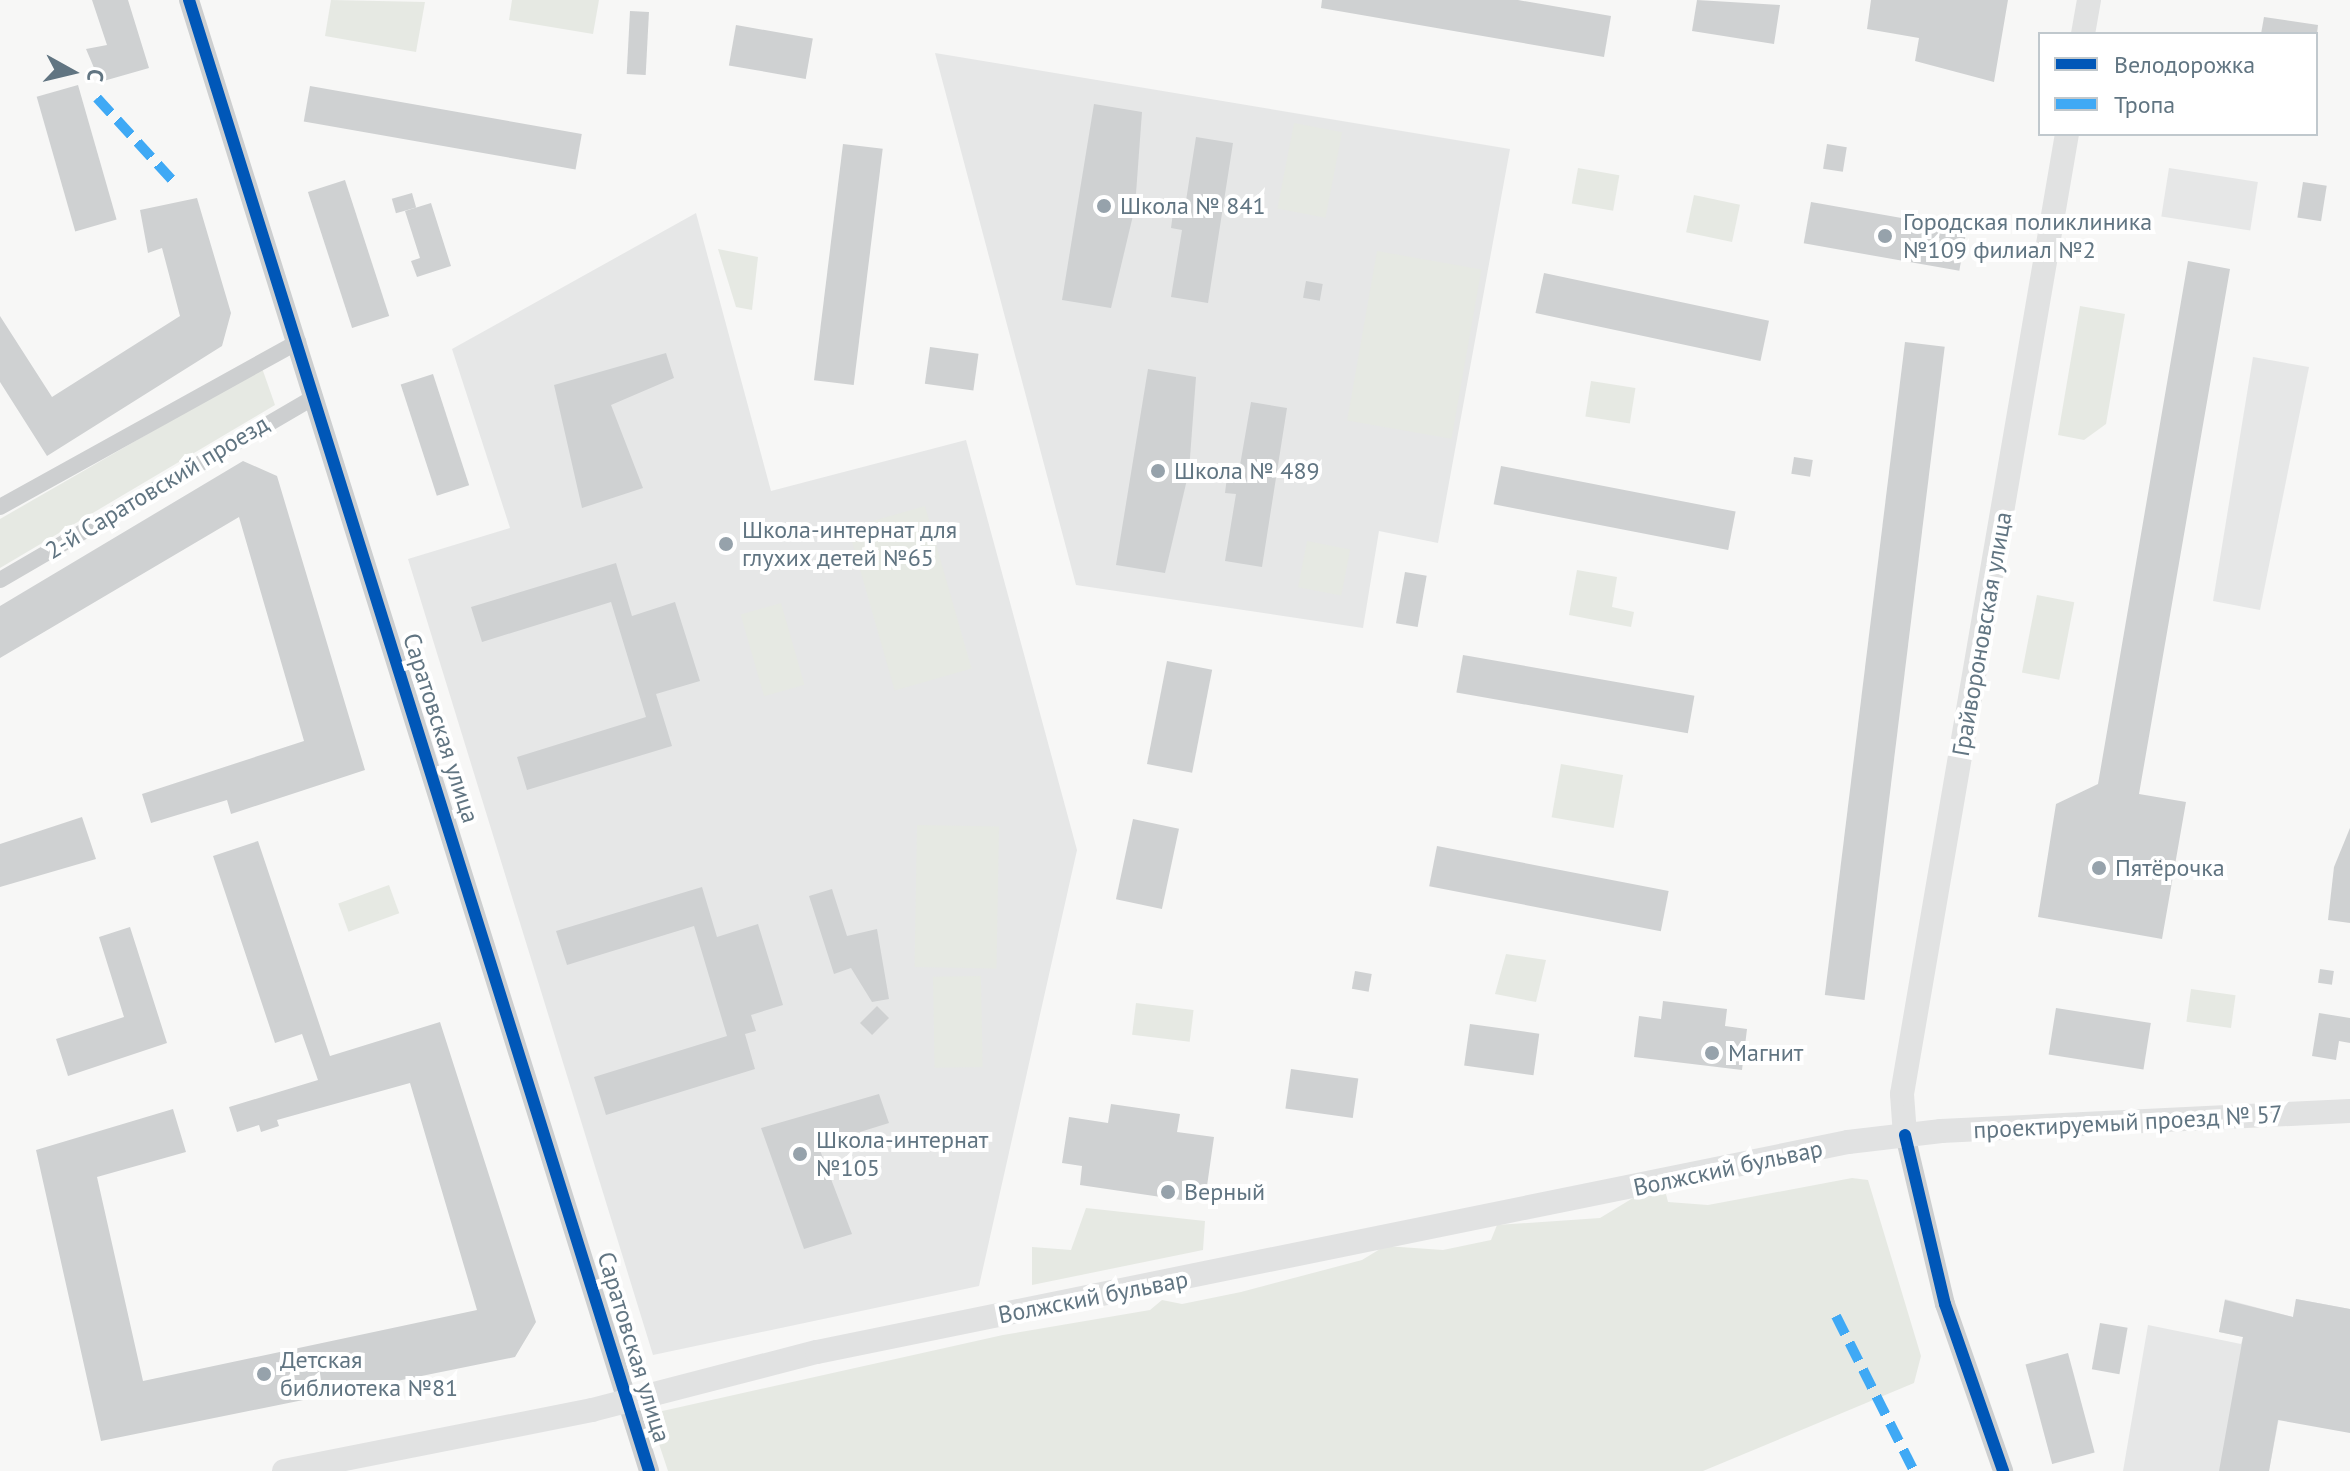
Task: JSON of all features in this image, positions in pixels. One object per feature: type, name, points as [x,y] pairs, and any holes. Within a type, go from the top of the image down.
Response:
[{"type":"main road","points":[[2083,32],[2089,0]]},
{"type":"main road","name":"Грайвороновская улица","points":[[1905,1135],[1902,1094],[2067,136]]},
{"type":"main road","name":"проектируемый проезд № 57","points":[[1905,1135],[2350,1111]]},
{"type":"main road","name":"Волжский бульвар","points":[[284,1471],[628,1401],[817,1352],[1905,1135]]},
{"type":"street","name":"Саратовская улица","points":[[189,0],[649,1471]]},
{"type":"street","points":[[0,507],[298,342]]},
{"type":"street","name":"2-й Саратовский проезд","points":[[0,580],[315,397]]},
{"type":"street","points":[[1905,1135],[1945,1304],[2003,1471]]},
{"type":"shaded area","points":[[331,0],[425,2],[416,52],[325,36]]},
{"type":"shaded area","points":[[512,0],[599,0],[593,34],[509,20]]},
{"type":"shaded area","points":[[935,53],[1510,149],[1438,543],[1379,531],[1363,628],[1076,585]]},
{"type":"shaded area","points":[[1294,123],[1342,132],[1325,218],[1277,208]]},
{"type":"shaded area","points":[[1578,168],[1619,175],[1613,211],[1572,203]]},
{"type":"shaded area","points":[[2169,168],[2258,182],[2250,230],[2161,216]]},
{"type":"shaded area","points":[[1694,195],[1740,205],[1732,242],[1686,232]]},
{"type":"shaded area","points":[[696,213],[771,491],[966,440],[1077,850],[979,1286],[653,1355],[408,559],[510,528],[452,349]]},
{"type":"shaded area","points":[[718,249],[758,257],[752,310],[736,307]]},
{"type":"shaded area","points":[[1377,251],[1481,269],[1452,439],[1347,420]]},
{"type":"shaded area","points":[[2080,306],[2125,314],[2106,424],[2084,440],[2058,435]]},
{"type":"shaded area","points":[[2253,357],[2309,367],[2260,610],[2213,601]]},
{"type":"shaded area","points":[[262,368],[275,405],[0,568],[0,519]]},
{"type":"shaded area","points":[[1591,381],[1635,388],[1630,424],[1585,417]]},
{"type":"shaded area","points":[[925,506],[972,668],[895,691],[848,528]]},
{"type":"shaded area","points":[[1307,541],[1350,549],[1341,596],[1298,587]]},
{"type":"shaded area","points":[[1577,570],[1617,577],[1612,607],[1634,612],[1631,627],[1569,615]]},
{"type":"shaded area","points":[[2037,595],[2074,602],[2059,680],[2022,673]]},
{"type":"shaded area","points":[[781,603],[804,685],[764,696],[741,615]]},
{"type":"shaded area","points":[[1561,764],[1623,775],[1614,828],[1552,817]]},
{"type":"shaded area","points":[[917,825],[999,826],[997,968],[915,967]]},
{"type":"shaded area","points":[[389,885],[399,913],[349,932],[338,903]]},
{"type":"shaded area","points":[[1506,954],[1546,960],[1536,1002],[1495,994]]},
{"type":"shaded area","points":[[981,976],[983,1067],[935,1068],[933,977]]},
{"type":"shaded area","points":[[2191,989],[2236,995],[2231,1028],[2186,1022]]},
{"type":"shaded area","points":[[1136,1003],[1194,1010],[1190,1042],[1132,1035]]},
{"type":"shaded area","points":[[1852,1178],[1868,1180],[1921,1356],[1914,1383],[1703,1471],[668,1471],[649,1414],[1003,1335],[1150,1310],[1162,1300],[1182,1304],[1241,1292],[1362,1260],[1385,1246],[1443,1250],[1491,1240],[1497,1225],[1600,1218],[1633,1198],[1666,1194],[1668,1202],[1708,1205]]},
{"type":"shaded area","points":[[1086,1208],[1205,1221],[1203,1250],[1032,1285],[1032,1247],[1071,1250]]},
{"type":"shaded area","points":[[2225,1299],[2293,1317],[2296,1299],[2350,1309],[2350,1433],[2282,1402],[2269,1471],[2123,1471],[2148,1325],[2241,1344],[2243,1337],[2219,1332]]},
{"type":"building","points":[[92,0],[128,0],[149,68],[100,82],[86,49],[107,45]]},
{"type":"building","points":[[1322,0],[1518,0],[1611,16],[1604,57],[1321,8]]},
{"type":"building","points":[[1697,0],[1780,5],[1774,44],[1692,31]]},
{"type":"building","points":[[1871,0],[2008,0],[1994,82],[1915,61],[1919,38],[1867,29]]},
{"type":"building","points":[[630,11],[649,12],[646,75],[627,74]]},
{"type":"building","points":[[2264,17],[2318,25],[2317,32],[2261,32]]},
{"type":"building","points":[[736,25],[813,39],[806,79],[729,65]]},
{"type":"building","points":[[78,85],[117,220],[75,231],[37,97]]},
{"type":"building","points":[[310,86],[582,134],[576,169],[304,121]]},
{"type":"building","name":"Школа № 841","points":[[1094,104],[1142,112],[1135,207],[1111,308],[1062,300]]},
{"type":"building","points":[[1196,137],[1233,143],[1208,303],[1171,297],[1182,230],[1171,228],[1173,213],[1175,205],[1185,207]]},
{"type":"building","points":[[843,144],[883,149],[854,385],[814,380]]},
{"type":"building","points":[[1827,144],[1847,147],[1843,172],[1823,169]]},
{"type":"building","points":[[345,180],[389,316],[352,328],[308,192]]},
{"type":"building","points":[[2303,182],[2327,186],[2321,221],[2297,218]]},
{"type":"building","points":[[412,193],[416,207],[396,213],[392,199]]},
{"type":"building","points":[[197,198],[231,313],[222,346],[47,456],[0,382],[0,316],[52,397],[180,316],[162,248],[148,253],[140,210]]},
{"type":"building","name":"Городская поликлиника №109 филиал №2","points":[[1811,202],[1967,229],[1959,271],[1804,243]]},
{"type":"building","points":[[431,203],[451,266],[417,277],[411,261],[420,258],[405,211]]},
{"type":"building","points":[[2188,261],[2230,269],[2139,794],[2186,802],[2162,939],[2038,917],[2056,804],[2098,784]]},
{"type":"building","points":[[1544,273],[1769,321],[1760,361],[1535,313]]},
{"type":"building","points":[[1306,281],[1323,284],[1320,301],[1303,298]]},
{"type":"building","points":[[1905,342],[1945,347],[1865,1000],[1825,995]]},
{"type":"building","points":[[930,347],[979,354],[973,390],[925,384]]},
{"type":"building","points":[[666,353],[674,378],[611,405],[643,488],[582,508],[554,385]]},
{"type":"building","name":"Школа № 489","points":[[1148,369],[1196,377],[1189,471],[1165,573],[1116,565]]},
{"type":"building","points":[[433,374],[469,485],[437,496],[401,385]]},
{"type":"building","points":[[1251,402],[1287,408],[1262,567],[1225,561],[1236,494],[1225,493],[1227,477],[1229,469],[1239,471]]},
{"type":"building","points":[[1794,457],[1813,460],[1810,477],[1791,474]]},
{"type":"building","points":[[243,461],[277,476],[365,770],[231,814],[227,800],[151,823],[142,794],[304,741],[239,517],[0,658],[0,606]]},
{"type":"building","points":[[1501,466],[1736,512],[1728,550],[1494,504]]},
{"type":"building","points":[[616,563],[632,616],[675,602],[700,681],[656,694],[672,746],[527,790],[517,757],[646,717],[611,602],[482,642],[471,607]]},
{"type":"building","points":[[1405,572],[1427,576],[1418,627],[1396,623]]},
{"type":"building","points":[[1463,655],[1694,696],[1688,733],[1456,692]]},
{"type":"building","points":[[1167,661],[1212,670],[1192,773],[1147,764]]},
{"type":"building","points":[[82,817],[96,859],[0,887],[0,844]]},
{"type":"building","points":[[1133,819],[1179,829],[1162,909],[1116,899]]},
{"type":"building","points":[[2350,828],[2350,923],[2328,920],[2334,867]]},
{"type":"building","points":[[258,841],[330,1056],[440,1022],[536,1322],[515,1357],[101,1441],[36,1150],[173,1109],[186,1152],[97,1177],[143,1381],[477,1310],[410,1083],[277,1120],[279,1126],[261,1132],[259,1125],[237,1132],[229,1107],[318,1080],[302,1034],[275,1043],[213,856]]},
{"type":"building","points":[[1437,846],[1669,891],[1661,931],[1429,886]]},
{"type":"building","points":[[702,887],[717,937],[758,924],[783,1005],[751,1015],[756,1031],[745,1034],[755,1069],[606,1115],[594,1077],[727,1036],[694,926],[567,965],[556,931]]},
{"type":"building","points":[[832,889],[847,936],[877,929],[889,999],[872,1002],[851,968],[834,974],[809,896]]},
{"type":"building","points":[[130,927],[167,1043],[68,1076],[56,1039],[124,1017],[99,937]]},
{"type":"building","points":[[2320,969],[2334,971],[2332,985],[2318,983]]},
{"type":"building","points":[[1355,971],[1372,974],[1369,992],[1352,989]]},
{"type":"building","points":[[1663,1001],[1727,1009],[1725,1026],[1747,1029],[1742,1070],[1634,1057],[1639,1016],[1661,1019]]},
{"type":"building","points":[[877,1006],[889,1018],[872,1035],[860,1023]]},
{"type":"building","points":[[2056,1008],[2151,1023],[2143,1069],[2049,1054]]},
{"type":"building","points":[[2319,1013],[2350,1018],[2350,1043],[2339,1041],[2336,1060],[2312,1056]]},
{"type":"building","points":[[1470,1024],[1539,1034],[1533,1075],[1464,1066]]},
{"type":"building","points":[[1291,1069],[1358,1078],[1353,1118],[1285,1109]]},
{"type":"building","points":[[879,1094],[889,1123],[818,1145],[852,1234],[804,1249],[761,1128]]},
{"type":"building","points":[[1111,1104],[1180,1114],[1177,1132],[1214,1137],[1207,1186],[1190,1184],[1188,1201],[1080,1185],[1082,1166],[1062,1163],[1069,1117],[1108,1123]]},
{"type":"building","points":[[2296,1299],[2350,1309],[2350,1433],[2278,1420],[2269,1471],[2219,1471],[2243,1337],[2219,1332],[2225,1300],[2293,1317]]},
{"type":"building","points":[[2100,1323],[2128,1328],[2119,1374],[2092,1369]]},
{"type":"building","points":[[2068,1353],[2095,1452],[2052,1464],[2025,1364]]},
{"type":"marked path","points":[[97,98],[173,181]]},
{"type":"marked path","points":[[1836,1316],[1914,1471]]},
{"type":"cycle path","points":[[189,0],[649,1471]]},
{"type":"cycle path","points":[[1905,1135],[1945,1304],[2003,1471]]},
{"type":"place","name":"Школа № 841","points":[[1104,206]]},
{"type":"place","name":"Городская поликлиника №109 филиал №2","points":[[1885,236]]},
{"type":"place","name":"Школа № 489","points":[[1158,471]]},
{"type":"place","name":"Школа-интернат для глухих детей №65","points":[[726,544]]},
{"type":"place","name":"Пятёрочка","points":[[2099,868]]},
{"type":"place","name":"Магнит","points":[[1712,1053]]},
{"type":"place","name":"Школа-интернат №105","points":[[800,1154]]},
{"type":"place","name":"Верный","points":[[1168,1192]]},
{"type":"place","name":"Детская библиотека №81","points":[[264,1374]]}]
